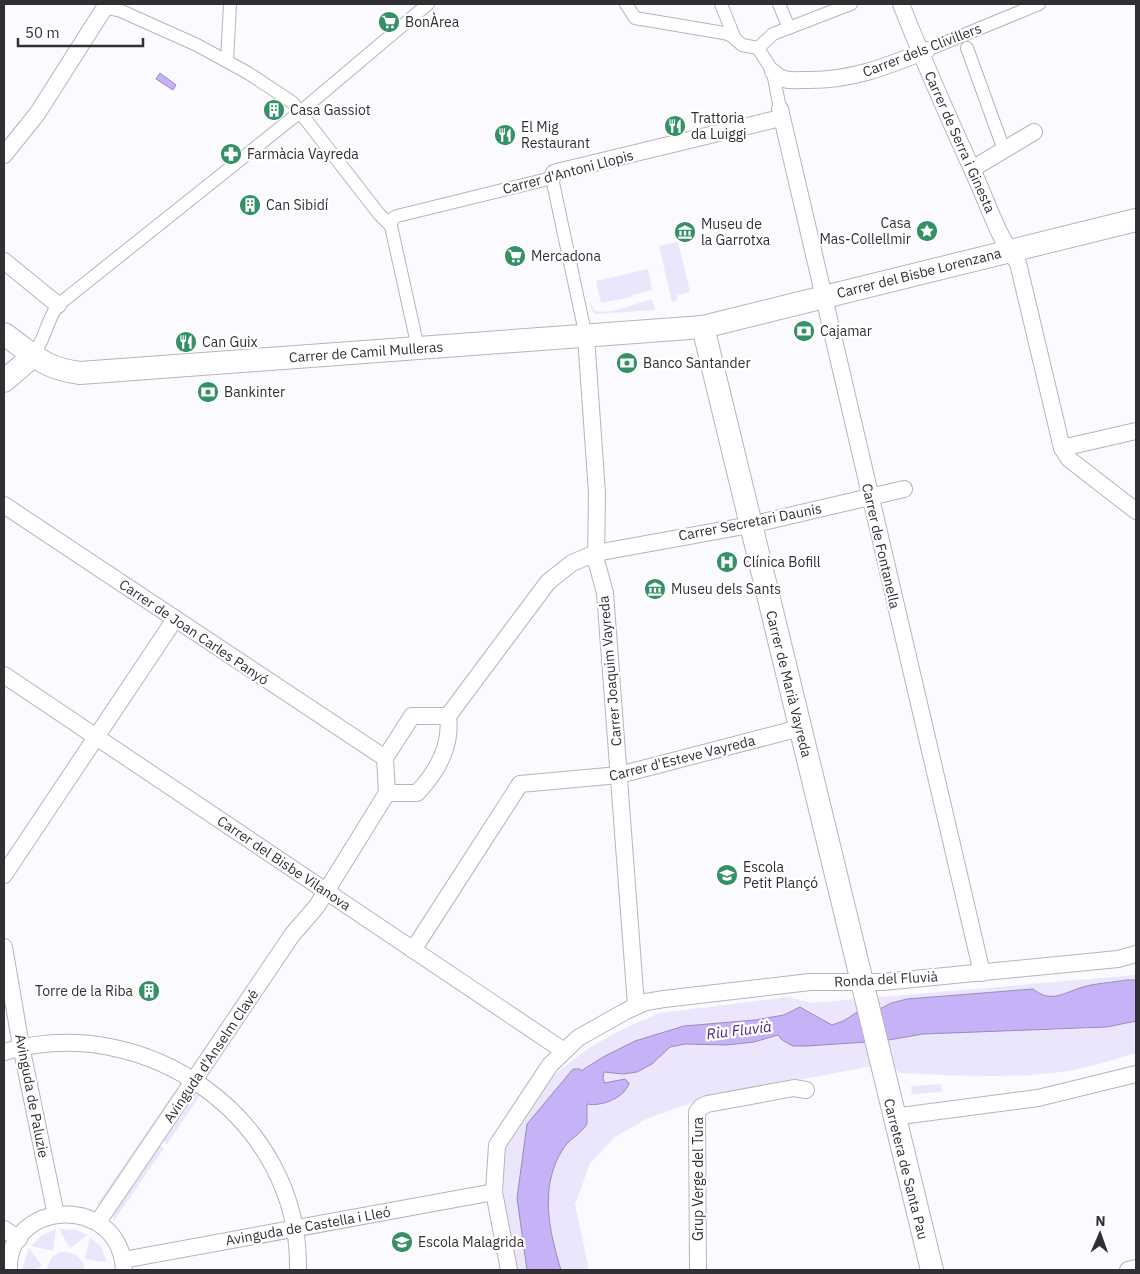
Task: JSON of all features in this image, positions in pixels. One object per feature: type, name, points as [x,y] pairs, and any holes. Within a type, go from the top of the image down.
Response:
[{"type":"main road","name":"Carrer del Bisbe Lorenzana","points":[[703,326],[1136,220]]},
{"type":"main road","name":"Carrer de Camil Mulleras","points":[[4,334],[32,357],[56,368],[80,373],[94,373],[586,337],[703,326]]},
{"type":"main road","name":"Carrer de Marià Vayreda","points":[[703,326],[881,1067]]},
{"type":"main road","points":[[4,381],[32,357]]},
{"type":"main road","name":"Carretera de Santa Pau","points":[[881,1067],[932,1270]]},
{"type":"street","points":[[227,61],[230,4]]},
{"type":"street","points":[[32,357],[38,349],[52,314],[58,305],[300,112],[428,4]]},
{"type":"street","points":[[626,4],[634,18],[724,33],[742,45],[759,46],[773,34],[845,5]]},
{"type":"street","points":[[721,4],[735,39]]},
{"type":"street","points":[[779,4],[789,28]]},
{"type":"street","name":"Carrer de Serra i Ginesta","points":[[901,4],[924,51],[972,169],[1009,251],[1018,263],[1062,448]]},
{"type":"street","name":"Carrer dels Clivillers","points":[[773,72],[778,78],[785,80],[843,78],[882,69],[924,51],[965,40],[1040,4]]},
{"type":"street","points":[[4,154],[37,114],[99,5],[121,11],[227,61],[292,102],[390,226],[418,348]]},
{"type":"street","points":[[965,40],[1004,150]]},
{"type":"street","points":[[759,46],[773,72],[781,114]]},
{"type":"street","name":"Carrer d'Antoni Llopis","points":[[390,226],[392,219],[398,216],[552,178],[554,173],[557,172],[781,114]]},
{"type":"street","name":"Carrer de Fontanella","points":[[781,114],[982,973]]},
{"type":"street","points":[[972,169],[1034,132]]},
{"type":"street","points":[[552,178],[586,337]]},
{"type":"street","points":[[4,261],[58,305]]},
{"type":"street","name":"Carrer Joaquim Vayreda","points":[[586,337],[597,493],[597,568],[605,593],[636,1005]]},
{"type":"street","points":[[1136,431],[1062,448],[1069,459],[1136,511]]},
{"type":"street","name":"Carrer Secretari Daunis","points":[[448,716],[548,582],[572,563],[596,553],[750,525],[904,489]]},
{"type":"street","name":"Carrer de Joan Carles Panyó","points":[[4,505],[385,758]]},
{"type":"street","points":[[4,875],[175,619]]},
{"type":"street","name":"Carrer del Bisbe Vilanova","points":[[4,676],[564,1051]]},
{"type":"street","points":[[412,716],[448,716],[450,734],[442,758],[418,794],[387,793],[385,758],[412,716]]},
{"type":"street","name":"Carrer d'Esteve Vayreda","points":[[413,950],[520,784],[619,775],[800,728]]},
{"type":"street","name":"Avinguda d'Anselm Clavé","points":[[98,1222],[292,935],[326,891],[387,793]]},
{"type":"street","name":"Avinguda de Paluzie","points":[[4,947],[21,1046],[56,1215]]},
{"type":"street","name":"Ronda del Fluvià","points":[[564,1051],[591,1030],[636,1005],[664,999],[810,982],[863,991],[982,973],[1118,959],[1136,954]]},
{"type":"street","points":[[4,1052],[21,1046],[61,1042],[90,1043],[123,1048],[158,1060],[220,1098],[257,1140],[275,1170],[285,1195],[294,1228],[298,1270]]},
{"type":"street","points":[[509,1270],[494,1192],[497,1145],[540,1078],[564,1051]]},
{"type":"street","points":[[893,1116],[1038,1098],[1136,1074]]},
{"type":"street","name":"Grup Verge del Tura","points":[[698,1270],[697,1112],[700,1107],[707,1104],[794,1088],[806,1090]]},
{"type":"street","name":"Avinguda de Castella i Lleó","points":[[123,1265],[294,1228],[494,1192]]},
{"type":"street","points":[[9,1270],[12,1252],[28,1228],[41,1220],[56,1215],[80,1215],[98,1222],[115,1240],[123,1265]]},
{"type":"street","points":[[4,1229],[19,1239]]},
{"type":"street","points":[[1128,1270],[1136,1268]]},
{"type":"shaded area","points":[[678,242],[690,292],[677,295],[677,300],[672,302],[659,246]]},
{"type":"shaded area","points":[[648,269],[652,290],[633,295],[632,297],[601,303],[596,281]]},
{"type":"shaded area","points":[[652,299],[655,310],[596,314],[592,311],[590,301],[595,311],[601,312],[616,310]]},
{"type":"shaded area","points":[[1136,975],[1136,980],[1094,985],[1052,997],[1040,994],[1033,989],[897,1001],[882,1008],[848,1016],[843,1021],[832,1025],[805,1008],[793,1010],[784,1015],[755,1020],[684,1026],[635,1041],[603,1057],[581,1072],[573,1069],[527,1124],[517,1198],[527,1270],[518,1270],[504,1206],[503,1163],[506,1146],[553,1076],[592,1046],[627,1027],[660,1013],[789,997],[811,1003]]},
{"type":"shaded area","points":[[1136,1021],[1136,1053],[1073,1070],[1030,1075],[986,1076],[899,1073],[897,1070],[867,1067],[708,1097],[646,1119],[615,1137],[590,1163],[575,1204],[589,1270],[561,1270],[553,1240],[548,1209],[551,1178],[563,1149],[587,1124],[587,1104],[599,1105],[617,1097],[629,1083],[625,1079],[605,1083],[603,1079],[604,1072],[623,1074],[646,1067],[669,1047],[685,1044],[727,1045],[754,1042],[778,1035],[782,1040],[793,1046],[806,1046],[883,1041],[948,1032],[1086,1029]]},
{"type":"shaded area","points":[[941,1084],[942,1092],[912,1094],[911,1086]]},
{"type":"shaded area","points":[[177,1088],[179,1090],[100,1207],[98,1203]]},
{"type":"shaded area","points":[[196,1095],[200,1095],[167,1144],[163,1141]]},
{"type":"shaded area","points":[[160,1146],[164,1148],[113,1222],[114,1213]]},
{"type":"shaded area","points":[[56,1229],[53,1251],[31,1246],[42,1235]]},
{"type":"shaded area","points":[[59,1229],[77,1230],[88,1235],[70,1248]]},
{"type":"shaded area","points":[[90,1237],[101,1247],[107,1262],[85,1259]]},
{"type":"shaded area","points":[[29,1248],[42,1266],[36,1270],[22,1270]]},
{"type":"shaded area","points":[[60,1252],[73,1254],[80,1258],[85,1270],[46,1270],[51,1258]]},
{"type":"water","points":[[160,73],[176,85],[173,90],[156,79]]},
{"type":"water","name":"Riu Fluvià","points":[[1136,980],[1136,1021],[1107,1027],[923,1034],[883,1041],[806,1046],[793,1046],[782,1040],[778,1035],[754,1042],[727,1045],[685,1044],[670,1047],[652,1064],[637,1072],[623,1074],[604,1072],[603,1079],[605,1083],[625,1079],[629,1083],[627,1088],[618,1097],[605,1103],[587,1104],[587,1124],[563,1149],[551,1178],[548,1209],[553,1240],[561,1270],[527,1270],[517,1198],[527,1124],[573,1069],[580,1069],[581,1071],[603,1057],[635,1041],[684,1026],[755,1020],[784,1015],[800,1007],[832,1025],[843,1021],[859,1011],[882,1008],[891,1003],[907,999],[1033,989],[1045,996],[1056,996],[1085,986]]},
{"type":"place","name":"BonÀrea","points":[[389,22]]},
{"type":"place","name":"Casa Gassiot","points":[[274,110]]},
{"type":"place","name":"Trattoria da Luiggi","points":[[675,126]]},
{"type":"place","name":"El Mig Restaurant","points":[[505,135]]},
{"type":"place","name":"Farmàcia Vayreda","points":[[231,154]]},
{"type":"place","name":"Can Sibidí","points":[[250,205]]},
{"type":"place","name":"Casa Mas-Collellmir","points":[[927,231]]},
{"type":"place","name":"Museu de la Garrotxa","points":[[685,232]]},
{"type":"place","name":"Mercadona","points":[[515,256]]},
{"type":"place","name":"Cajamar","points":[[804,331]]},
{"type":"place","name":"Can Guix","points":[[186,342]]},
{"type":"place","name":"Banco Santander","points":[[627,363]]},
{"type":"place","name":"Bankinter","points":[[208,392]]},
{"type":"place","name":"Clínica Bofill","points":[[727,562]]},
{"type":"place","name":"Museu dels Sants","points":[[655,589]]},
{"type":"place","name":"Escola Petit Plançó","points":[[727,875]]},
{"type":"place","name":"Torre de la Riba","points":[[149,991]]},
{"type":"place","name":"Escola Malagrida","points":[[402,1242]]}]
